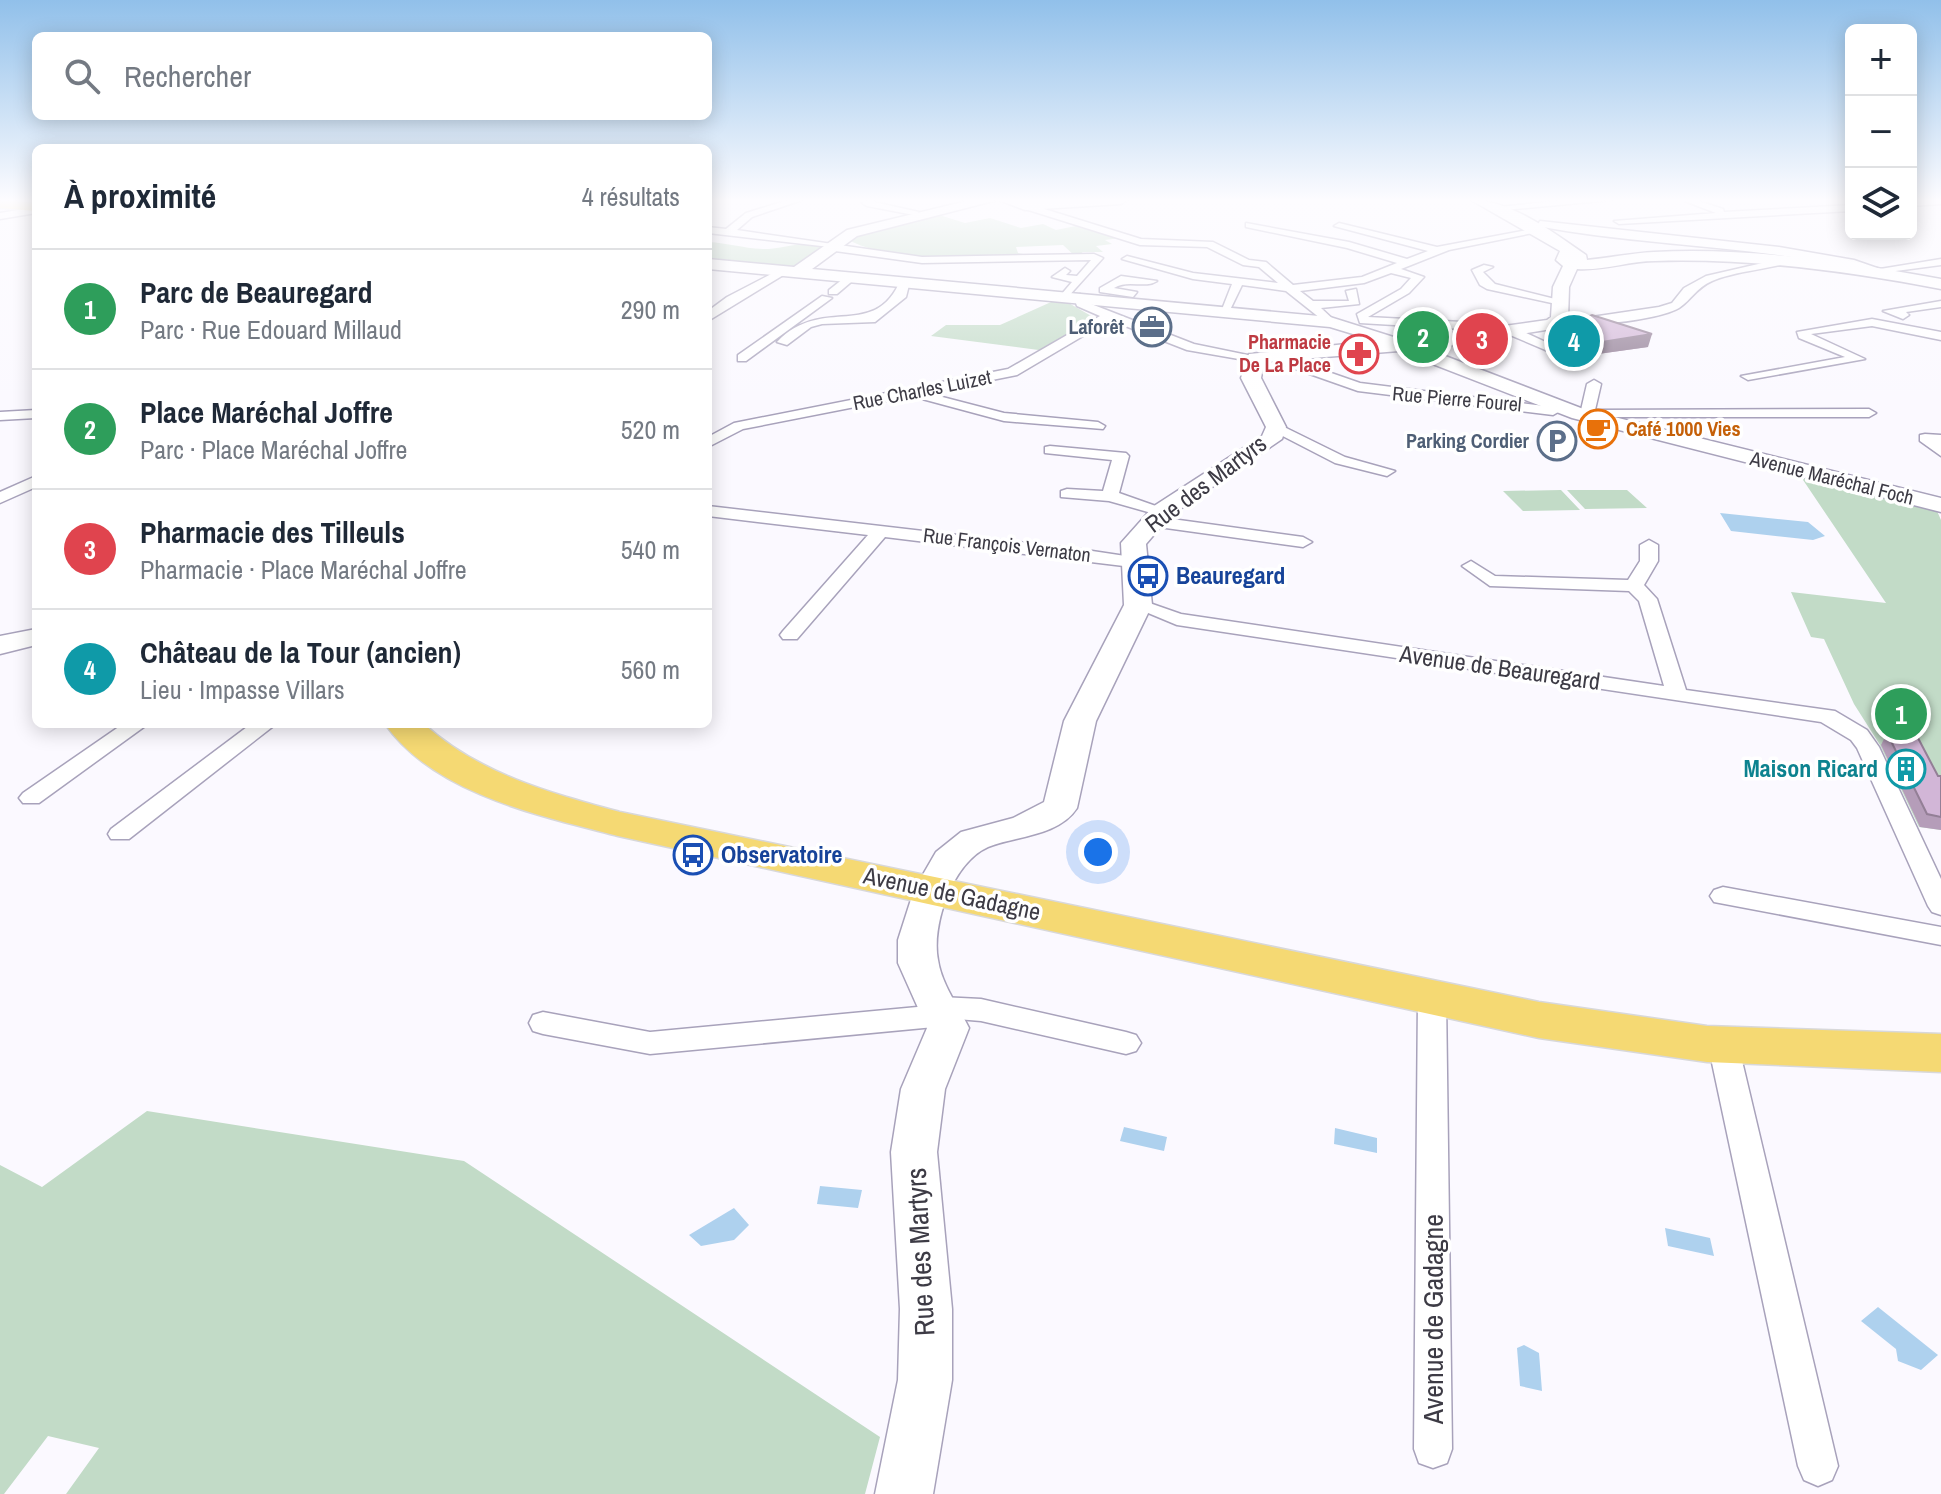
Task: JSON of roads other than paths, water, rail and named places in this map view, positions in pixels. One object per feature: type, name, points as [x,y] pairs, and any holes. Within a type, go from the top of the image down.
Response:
[{"type":"main road","name":"Avenue de Gadagne","points":[[407,728],[436,754],[478,775],[554,805],[618,824],[1539,1020],[1723,1044],[1941,1053]]},
{"type":"main road","name":"Avenue de Gadagne","points":[[425,728],[478,775]]},
{"type":"street","name":"Avenue Maréchal Foch","points":[[768,270],[1075,291],[1120,303],[1225,310],[1330,322],[1405,346],[1556,408],[1941,505]]},
{"type":"street","points":[[712,314],[731,299],[796,270]]},
{"type":"street","points":[[1065,271],[1057,277],[1075,291],[1089,270]]},
{"type":"street","points":[[1167,270],[1263,285],[1258,292],[1262,293],[1351,297]]},
{"type":"street","name":"Rue Charles Luizet","points":[[712,441],[739,426],[1022,368],[1167,270]]},
{"type":"street","points":[[1242,270],[1290,272]]},
{"type":"street","points":[[1270,270],[1330,322]]},
{"type":"street","points":[[1301,297],[1320,286],[1364,280],[1393,270],[1419,277],[1405,291],[1361,316],[1374,323],[1481,327],[1557,344]]},
{"type":"street","points":[[1478,270],[1491,287],[1585,322],[1661,310],[1676,305],[1688,290],[1710,278],[1746,270]]},
{"type":"street","points":[[1560,311],[1561,287],[1574,270]]},
{"type":"street","points":[[1852,270],[1937,284]]},
{"type":"street","points":[[1873,270],[1882,273]]},
{"type":"street","points":[[1882,273],[1884,270]]},
{"type":"street","points":[[1305,272],[1333,294]]},
{"type":"street","points":[[742,358],[852,277]]},
{"type":"street","name":"Rue Pierre Fourel","points":[[1152,281],[1121,279],[1104,290],[1191,347],[1264,357],[1358,387],[1556,408]]},
{"type":"street","points":[[783,342],[807,324],[821,320],[871,319],[902,295],[905,281]]},
{"type":"street","points":[[1225,310],[1238,282]]},
{"type":"street","points":[[1940,305],[1889,311],[1922,321],[1941,321]]},
{"type":"street","points":[[1264,357],[1405,346],[1535,327],[1560,311]]},
{"type":"street","points":[[1748,376],[1859,359],[1803,335],[1803,332],[1872,320],[1896,322],[1941,336]]},
{"type":"street","points":[[1365,331],[1385,324]]},
{"type":"street","name":"Rue des Martyrs","points":[[1138,605],[1132,562],[1133,543],[1156,516],[1271,439],[1276,427],[1251,378],[1264,357]]},
{"type":"street","points":[[1594,384],[1585,414],[1869,413]]},
{"type":"street","points":[[913,392],[940,403],[1048,424],[1098,426]]},
{"type":"street","points":[[0,417],[32,416]]},
{"type":"street","points":[[712,425],[739,426]]},
{"type":"street","points":[[1276,427],[1340,460],[1387,471]]},
{"type":"street","points":[[1941,439],[1925,438],[1941,452]]},
{"type":"street","points":[[1050,450],[1121,456],[1110,496]]},
{"type":"street","points":[[0,498],[32,483]]},
{"type":"street","points":[[1067,494],[1110,496],[1156,516],[1303,542]]},
{"type":"street","name":"Rue François Vernaton","points":[[712,511],[1013,543],[1132,562]]},
{"type":"street","points":[[790,635],[881,531]]},
{"type":"street","points":[[1634,586],[1649,561],[1649,545]]},
{"type":"street","points":[[1471,566],[1490,581],[1634,586],[1648,599],[1676,692]]},
{"type":"street","points":[[943,1012],[918,963],[917,945],[932,890],[949,860],[973,840],[1025,826],[1060,808],[1080,721],[1138,605]]},
{"type":"street","name":"Avenue de Beauregard","points":[[1138,605],[1177,619],[1481,667],[1676,692],[1827,716],[1859,735],[1941,906]]},
{"type":"street","points":[[0,645],[32,638]]},
{"type":"street","points":[[31,798],[131,728]]},
{"type":"street","points":[[120,834],[260,728]]},
{"type":"street","points":[[1723,896],[1941,936]]},
{"type":"street","name":"Avenue de Gadagne","points":[[1432,997],[1433,1449]]},
{"type":"street","points":[[543,1023],[650,1043],[981,1010],[1126,1043]]},
{"type":"street","name":"Rue des Martyrs","points":[[904,1494],[925,1380],[926,1309],[914,1152],[923,1089],[948,1028],[943,1012]]},
{"type":"street","points":[[1723,1044],[1818,1466]]},
{"type":"water","points":[[1720,513],[1808,522],[1825,536],[1813,540],[1731,531]]},
{"type":"water","points":[[1124,1127],[1167,1137],[1164,1151],[1120,1141]]},
{"type":"water","points":[[1335,1128],[1377,1138],[1377,1153],[1334,1144]]},
{"type":"water","points":[[820,1186],[862,1190],[858,1208],[817,1204]]},
{"type":"water","points":[[734,1208],[749,1225],[734,1240],[701,1246],[689,1235]]},
{"type":"water","points":[[1665,1228],[1710,1238],[1714,1256],[1668,1246]]},
{"type":"water","points":[[1878,1307],[1938,1355],[1921,1370],[1898,1361],[1896,1349],[1861,1321]]},
{"type":"water","points":[[1524,1345],[1539,1353],[1542,1391],[1520,1386],[1517,1348]]},
{"type":"place","name":"Laforêt","points":[[1152,327]]},
{"type":"place","name":"Place Maréchal Joffre","points":[[1423,337]]},
{"type":"place","name":"Pharmacie des Tilleuls","points":[[1482,339]]},
{"type":"place","name":"Château de la Tour (ancien)","points":[[1574,341]]},
{"type":"place","name":"Pharmacie De La Place","points":[[1359,354]]},
{"type":"place","name":"Café 1000 Vies","points":[[1598,429]]},
{"type":"place","name":"Parking Cordier","points":[[1557,441]]},
{"type":"place","name":"Beauregard","points":[[1148,576]]},
{"type":"place","name":"Parc de Beauregard","points":[[1901,714]]},
{"type":"place","name":"Maison Ricard","points":[[1906,769]]},
{"type":"place","name":"Observatoire","points":[[693,855]]}]
